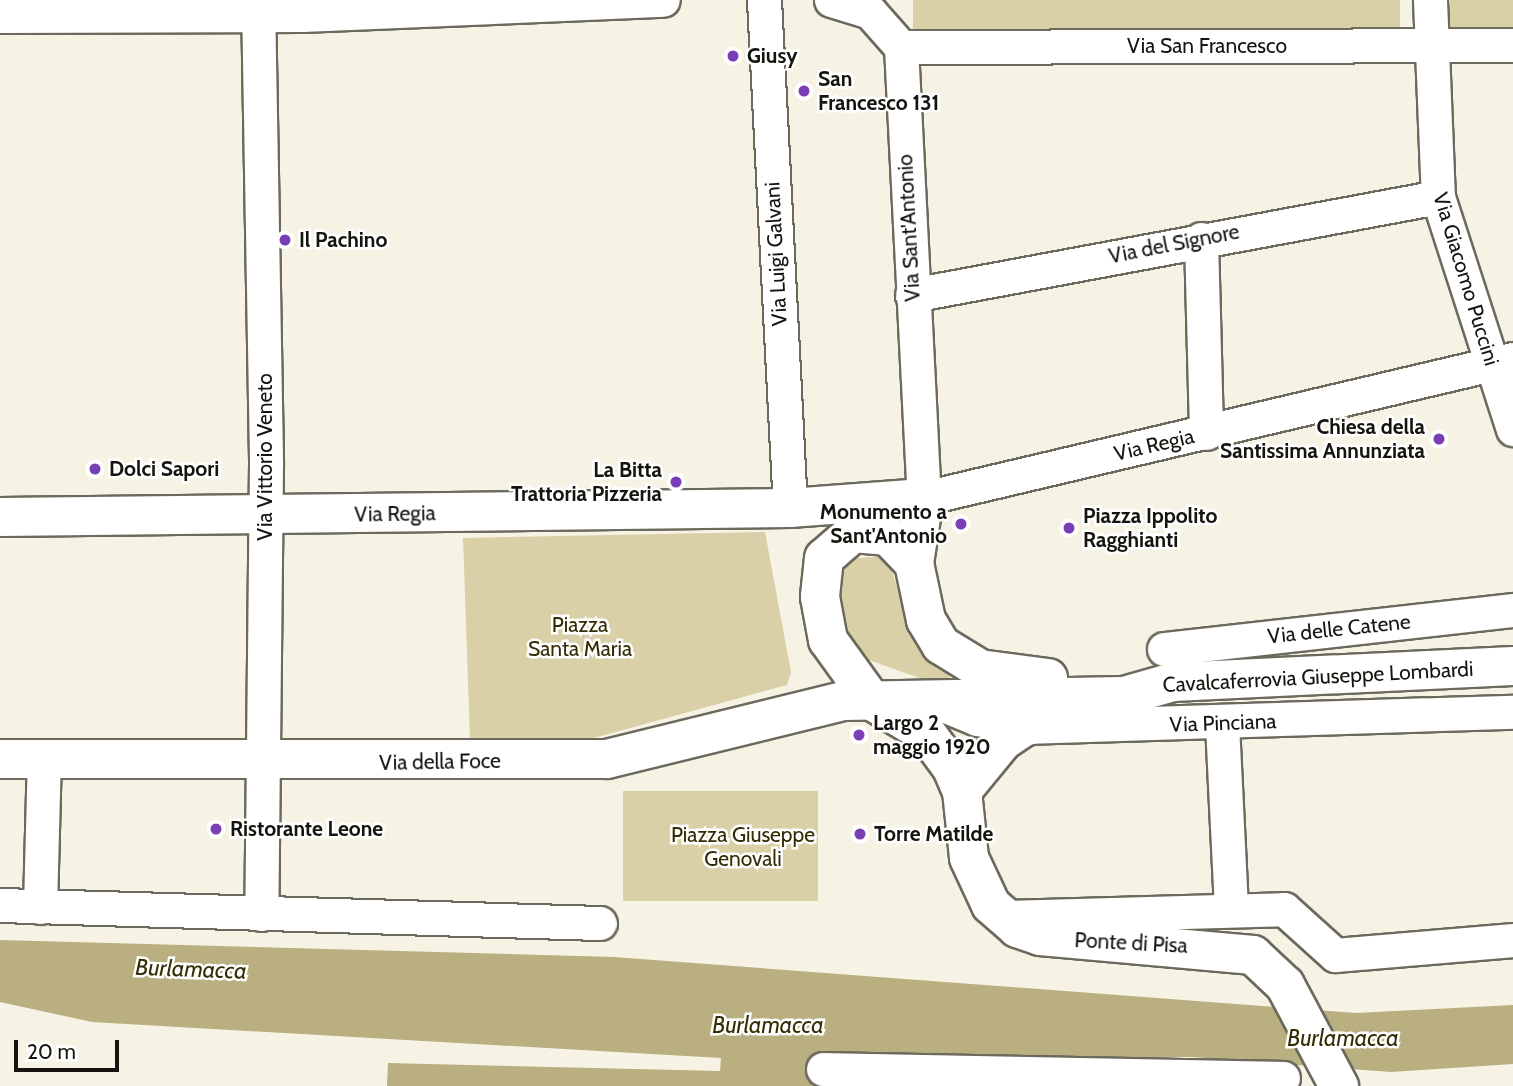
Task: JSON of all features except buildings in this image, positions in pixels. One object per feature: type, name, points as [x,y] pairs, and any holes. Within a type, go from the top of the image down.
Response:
[{"type":"street","points":[[0,16],[663,0]]},
{"type":"street","name":"Via Luigi Galvani","points":[[764,0],[790,508]]},
{"type":"street","points":[[831,0],[870,12],[901,47]]},
{"type":"street","name":"Via Giacomo Puccini","points":[[1430,0],[1438,197],[1502,361],[1513,429]]},
{"type":"street","name":"Via Vittorio Veneto","points":[[258,8],[266,515],[261,914]]},
{"type":"street","name":"Via San Francesco","points":[[901,47],[1513,45]]},
{"type":"street","name":"Via Sant'Antonio","points":[[901,47],[924,498]]},
{"type":"street","name":"Via del Signore","points":[[912,295],[1201,239],[1438,197]]},
{"type":"street","points":[[1201,239],[1206,433]]},
{"type":"street","name":"Via Regia","points":[[0,517],[790,508],[924,498],[1502,361]]},
{"type":"street","points":[[914,563],[924,498]]},
{"type":"street","name":"Via Regia","points":[[790,508],[865,530]]},
{"type":"street","points":[[1169,665],[1024,678],[967,664],[932,632],[914,563],[899,543],[865,530],[827,554],[820,597],[833,650],[872,701],[927,734],[962,791],[973,873],[1004,917],[1284,909],[1335,955],[1513,940]]},
{"type":"street","name":"Via delle Catene","points":[[1169,665],[1513,610]]},
{"type":"street","name":"Cavalcaferrovia Giuseppe Lombardi","points":[[872,701],[936,702],[1124,695],[1169,665],[1513,666]]},
{"type":"street","points":[[962,791],[994,748],[1024,727],[1124,695]]},
{"type":"street","name":"Via della Foce","points":[[0,759],[264,763],[607,759],[801,708],[872,701]]},
{"type":"street","name":"Via Pinciana","points":[[936,702],[977,719],[1024,727],[1222,724],[1513,712]]},
{"type":"street","points":[[1222,724],[1231,910]]},
{"type":"street","points":[[40,907],[44,759]]},
{"type":"street","points":[[0,905],[600,923]]},
{"type":"street","name":"Ponte di Pisa","points":[[1004,917],[1051,938],[1246,952],[1285,985],[1334,1083]]},
{"type":"street","points":[[823,1069],[1004,1079],[1283,1078]]},
{"type":"green space","points":[[913,0],[1400,0],[1400,32],[913,32]]},
{"type":"green space","points":[[1450,0],[1513,0],[1513,30],[1450,30]]},
{"type":"green space","name":"Piazza Santa Maria","points":[[765,532],[791,672],[787,685],[594,738],[470,739],[463,538]]},
{"type":"green space","points":[[887,556],[913,635],[950,677],[945,687],[866,659],[851,644],[839,595],[842,559]]},
{"type":"green space","name":"Piazza Giuseppe Genovali","points":[[623,791],[818,791],[818,901],[623,901]]},
{"type":"water","name":"Burlamacca","points":[[0,940],[614,957],[1356,1013],[1513,1005],[1513,1064],[1391,1072],[1192,1057],[996,1057],[843,1086],[387,1086],[388,1063],[720,1071],[721,1058],[92,1022],[0,1002]]},
{"type":"place","name":"Giusy","points":[[733,56]]},
{"type":"place","name":"San Francesco 131","points":[[804,91]]},
{"type":"place","name":"Il Pachino","points":[[285,240]]},
{"type":"place","name":"Chiesa della Santissima Annunziata","points":[[1439,439]]},
{"type":"place","name":"Dolci Sapori","points":[[95,469]]},
{"type":"place","name":"La Bitta Trattoria Pizzeria","points":[[676,482]]},
{"type":"place","name":"Monumento a Sant'Antonio","points":[[961,524]]},
{"type":"place","name":"Piazza Ippolito Ragghianti","points":[[1069,528]]},
{"type":"place","name":"Largo 2 maggio 1920","points":[[859,735]]},
{"type":"place","name":"Ristorante Leone","points":[[216,829]]},
{"type":"place","name":"Torre Matilde","points":[[860,834]]}]
